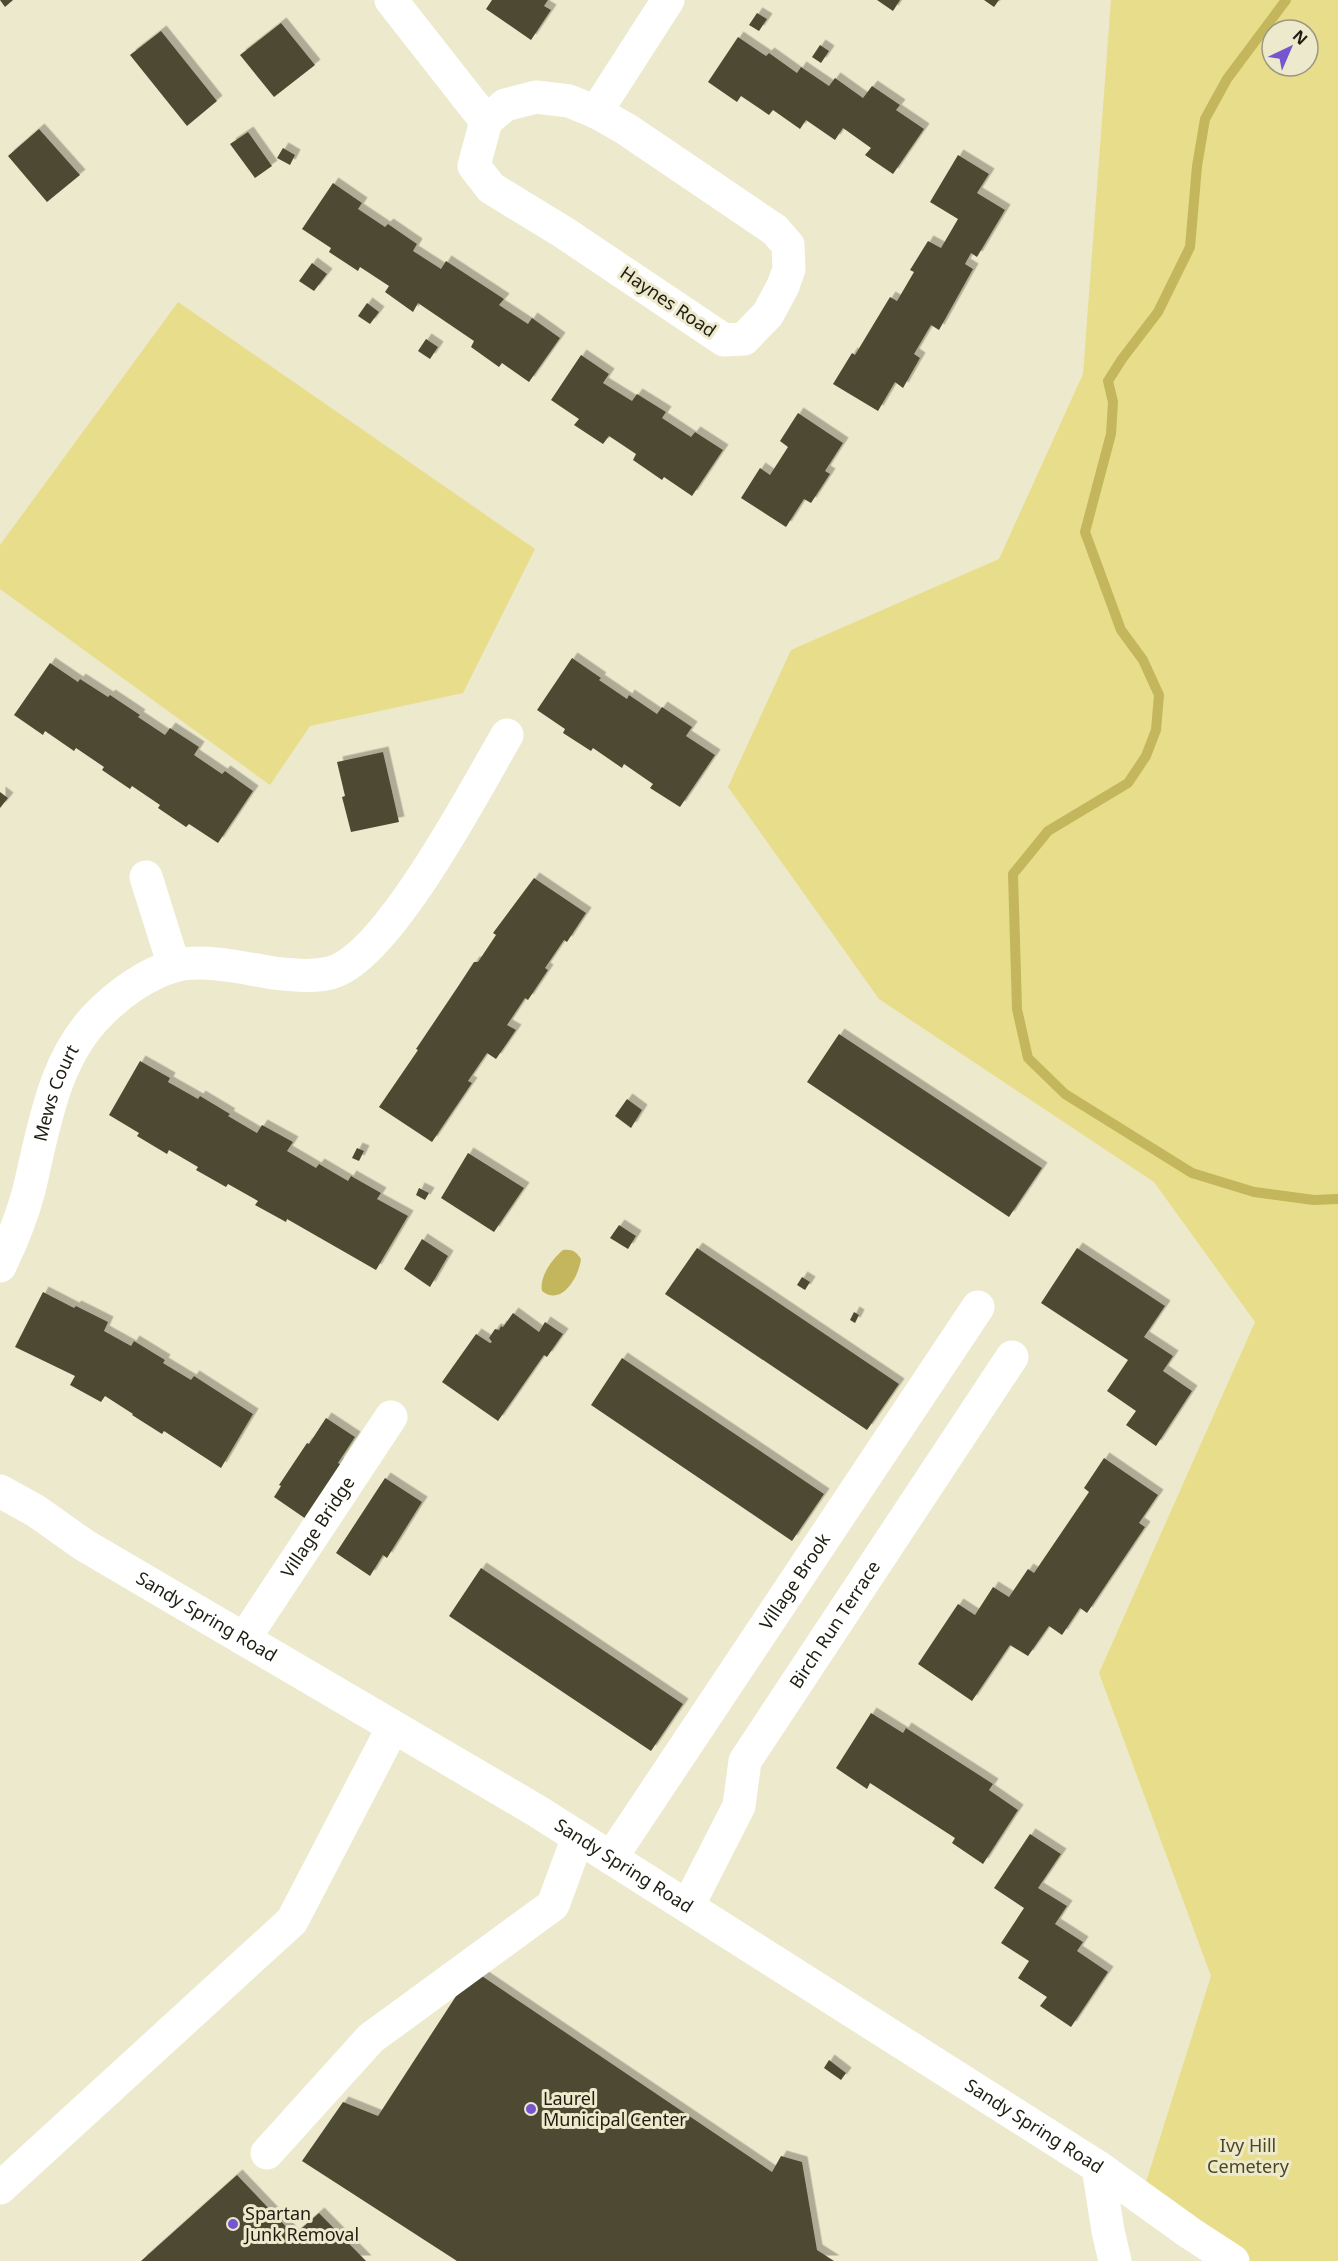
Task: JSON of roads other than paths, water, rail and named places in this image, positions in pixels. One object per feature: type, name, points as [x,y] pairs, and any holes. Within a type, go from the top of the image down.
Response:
[{"type":"street","points":[[391,0],[486,121]]},
{"type":"street","points":[[596,112],[668,0]]},
{"type":"street","name":"Haynes Road","points":[[536,97],[569,101],[596,112],[626,129],[775,230],[788,245],[789,269],[768,314],[744,339],[724,340],[563,232],[491,188],[474,166],[486,121],[505,105],[536,97]]},
{"type":"street","points":[[146,877],[174,966],[193,963],[283,974],[313,975],[335,972],[357,959],[374,943],[454,827],[507,735]]},
{"type":"street","name":"Mews Court","points":[[0,1266],[16,1233],[44,1118],[67,1060],[81,1036],[101,1012],[149,977],[174,966]]},
{"type":"street","name":"Village Brook","points":[[611,1858],[978,1307]]},
{"type":"street","name":"Birch Run Terrace","points":[[688,1906],[739,1806],[745,1761],[1012,1357]]},
{"type":"street","name":"Village Bridge","points":[[244,1639],[391,1417]]},
{"type":"street","name":"Sandy Spring Road","points":[[0,1491],[36,1511],[84,1545],[578,1837],[1098,2167],[1233,2261]]},
{"type":"street","points":[[0,2188],[292,1921],[393,1727]]},
{"type":"street","points":[[267,2153],[371,2038],[554,1905],[578,1837]]},
{"type":"street","points":[[1098,2167],[1115,2261]]},
{"type":"waterway","points":[[1286,0],[1227,79],[1205,119],[1197,166],[1190,247],[1158,312],[1108,381],[1113,402],[1111,434],[1085,532],[1121,630],[1143,660],[1159,695],[1156,730],[1146,756],[1128,783],[1048,831],[1013,874],[1017,1009],[1028,1058],[1065,1094],[1192,1173],[1254,1192],[1314,1200],[1338,1199]]},
{"type":"place","name":"Laurel Municipal Center","points":[[531,2109]]},
{"type":"place","name":"Spartan Junk Removal","points":[[233,2224]]},
{"type":"park label","name":"Ivy Hill Cemetery","points":[[1248,2156]]}]
